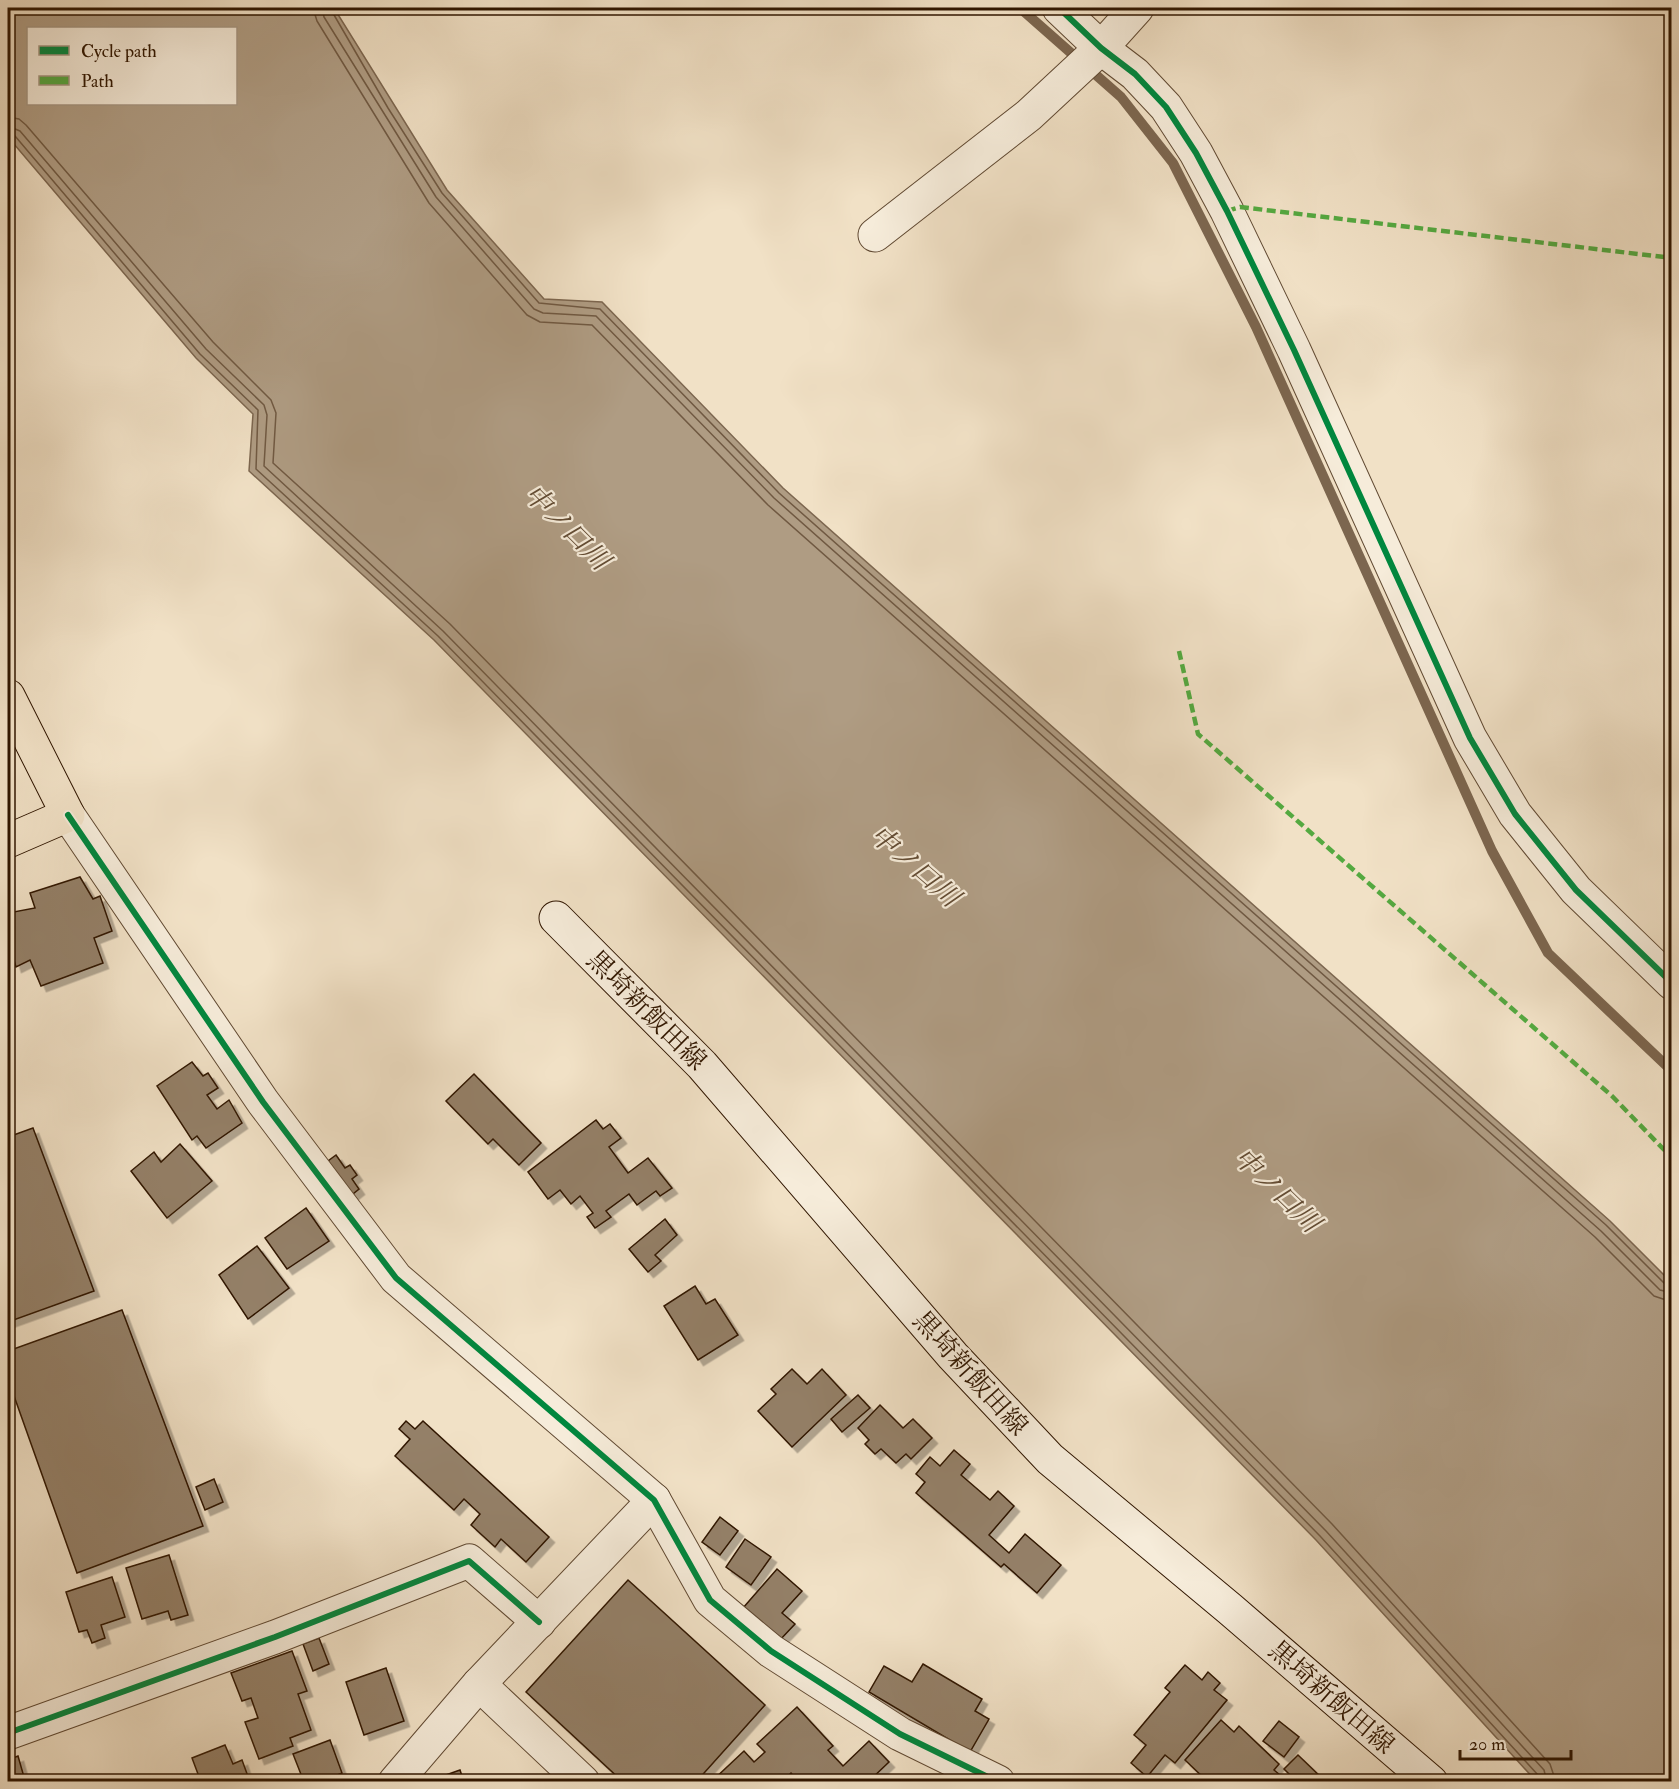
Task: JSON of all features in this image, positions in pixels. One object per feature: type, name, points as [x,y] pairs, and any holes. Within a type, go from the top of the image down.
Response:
[{"type":"main road","points":[[8,696],[68,815],[8,841]]},
{"type":"street","points":[[1059,8],[1101,48],[1135,74],[1166,107],[1196,153],[1227,211],[1299,361],[1470,738],[1515,814],[1576,890],[1671,983]]},
{"type":"street","points":[[876,234],[1029,115],[1101,48],[1137,8]]},
{"type":"street","points":[[68,815],[262,1102],[396,1278],[654,1500],[710,1600],[771,1651],[900,1734],[998,1782]]},
{"type":"street","name":"黒埼新飯田線","points":[[556,918],[702,1065],[953,1356],[1050,1459],[1230,1609],[1431,1782]]},
{"type":"street","points":[[395,1782],[479,1684],[654,1500]]},
{"type":"street","points":[[8,1733],[275,1637],[469,1561],[539,1622]]},
{"type":"street","points":[[479,1684],[583,1782]]},
{"type":"water","name":"中ノ口川","points":[[8,8],[334,8],[447,190],[544,299],[602,302],[783,488],[1610,1221],[1671,1282],[1671,1781],[1536,1781],[1316,1540],[434,640],[249,471],[253,414],[196,358],[8,137]]},
{"type":"building","points":[[80,877],[93,899],[100,896],[112,931],[94,938],[103,963],[41,986],[30,960],[16,967],[8,940],[8,913],[35,908],[30,893]]},
{"type":"building","points":[[192,1062],[203,1076],[208,1073],[218,1088],[207,1095],[217,1109],[229,1100],[242,1123],[206,1148],[197,1136],[192,1140],[157,1086]]},
{"type":"building","points":[[474,1074],[541,1143],[519,1165],[493,1139],[488,1144],[446,1101]]},
{"type":"building","points":[[596,1120],[603,1129],[610,1124],[621,1138],[609,1147],[628,1173],[648,1158],[672,1188],[660,1196],[656,1191],[637,1205],[629,1194],[606,1211],[611,1217],[595,1228],[587,1217],[593,1213],[580,1196],[571,1204],[560,1190],[548,1199],[528,1172]]},
{"type":"building","points":[[33,1128],[94,1291],[8,1322],[8,1137]]},
{"type":"building","points":[[180,1144],[212,1181],[167,1218],[131,1171],[154,1152],[161,1162]]},
{"type":"building","points":[[336,1155],[345,1168],[350,1165],[357,1175],[352,1179],[359,1189],[348,1198],[324,1164]]},
{"type":"building","points":[[306,1208],[329,1241],[287,1269],[265,1238]]},
{"type":"building","points":[[665,1219],[677,1235],[655,1255],[661,1261],[648,1272],[629,1249]]},
{"type":"building","points":[[257,1246],[289,1288],[248,1319],[219,1275]]},
{"type":"building","points":[[695,1286],[706,1304],[715,1299],[738,1335],[698,1360],[664,1306]]},
{"type":"building","points":[[122,1310],[203,1526],[77,1573],[8,1379],[8,1351]]},
{"type":"building","points":[[792,1369],[807,1384],[822,1369],[846,1395],[792,1447],[758,1411],[776,1394],[771,1389]]},
{"type":"building","points":[[858,1395],[870,1408],[842,1432],[831,1419]]},
{"type":"building","points":[[880,1405],[903,1428],[913,1419],[932,1438],[911,1459],[906,1454],[896,1463],[881,1449],[875,1454],[865,1444],[869,1440],[858,1428]]},
{"type":"building","points":[[406,1421],[415,1429],[423,1421],[549,1537],[526,1562],[501,1539],[495,1547],[471,1525],[480,1514],[464,1499],[454,1510],[395,1456],[410,1439],[399,1429]]},
{"type":"building","points":[[954,1450],[970,1464],[961,1475],[990,1500],[998,1491],[1014,1506],[989,1535],[1009,1553],[1025,1534],[1061,1565],[1037,1593],[1004,1564],[1001,1567],[916,1493],[925,1482],[916,1474],[930,1457],[940,1466]]},
{"type":"building","points":[[214,1479],[223,1502],[205,1510],[196,1487]]},
{"type":"building","points":[[720,1517],[738,1531],[720,1555],[702,1542]]},
{"type":"building","points":[[745,1539],[771,1557],[751,1585],[726,1567]]},
{"type":"building","points":[[169,1555],[188,1615],[171,1620],[168,1611],[142,1619],[126,1568]]},
{"type":"building","points":[[777,1569],[802,1591],[782,1613],[795,1624],[779,1641],[743,1608]]},
{"type":"building","points":[[112,1577],[125,1617],[101,1625],[105,1638],[92,1643],[87,1630],[79,1632],[66,1592]]},
{"type":"building","points":[[628,1580],[765,1705],[696,1782],[623,1782],[526,1692]]},
{"type":"building","points":[[319,1638],[329,1664],[313,1671],[303,1644]]},
{"type":"building","points":[[292,1651],[307,1691],[298,1694],[311,1730],[290,1738],[293,1746],[259,1759],[245,1722],[258,1718],[251,1698],[242,1701],[231,1673]]},
{"type":"building","points":[[923,1664],[982,1699],[975,1711],[989,1719],[970,1752],[869,1692],[884,1666],[912,1682]]},
{"type":"building","points":[[1185,1665],[1202,1680],[1208,1672],[1220,1683],[1214,1690],[1227,1700],[1175,1763],[1165,1755],[1147,1777],[1131,1763],[1146,1745],[1134,1735],[1170,1692],[1165,1688]]},
{"type":"building","points":[[386,1668],[404,1721],[364,1735],[346,1682]]},
{"type":"building","points":[[797,1707],[833,1746],[828,1750],[843,1766],[869,1741],[889,1762],[868,1782],[854,1782],[849,1776],[844,1782],[799,1782],[791,1773],[782,1782],[711,1782],[744,1751],[754,1762],[765,1752],[757,1744]]},
{"type":"building","points":[[1221,1720],[1234,1732],[1239,1726],[1279,1764],[1274,1770],[1280,1775],[1273,1782],[1208,1782],[1185,1760]]},
{"type":"building","points":[[1279,1721],[1299,1737],[1284,1757],[1263,1741]]},
{"type":"building","points":[[330,1740],[342,1773],[335,1776],[337,1782],[304,1782],[293,1754]]},
{"type":"building","points":[[225,1745],[233,1764],[242,1760],[250,1782],[201,1782],[192,1758]]},
{"type":"building","points":[[1298,1755],[1324,1780],[1322,1782],[1285,1782],[1291,1776],[1284,1769]]},
{"type":"building","points":[[18,1756],[24,1777],[8,1782],[8,1760]]},
{"type":"building","points":[[460,1770],[464,1782],[445,1782],[443,1776]]},
{"type":"waterway","points":[[1020,8],[1121,97],[1173,163],[1256,327],[1492,851],[1548,953],[1672,1071]]},
{"type":"marked path","points":[[1227,211],[1240,207],[1672,258]]},
{"type":"marked path","points":[[1179,651],[1198,734],[1612,1096],[1672,1158]]},
{"type":"cycle path","points":[[1059,8],[1101,48],[1135,74],[1166,107],[1196,153],[1227,211],[1294,350],[1470,738],[1515,814],[1576,890],[1672,983]]},
{"type":"cycle path","points":[[68,815],[263,1102],[396,1278],[654,1500],[710,1600],[771,1651],[900,1734],[998,1782]]},
{"type":"cycle path","points":[[8,1733],[275,1637],[469,1561],[539,1622]]}]
